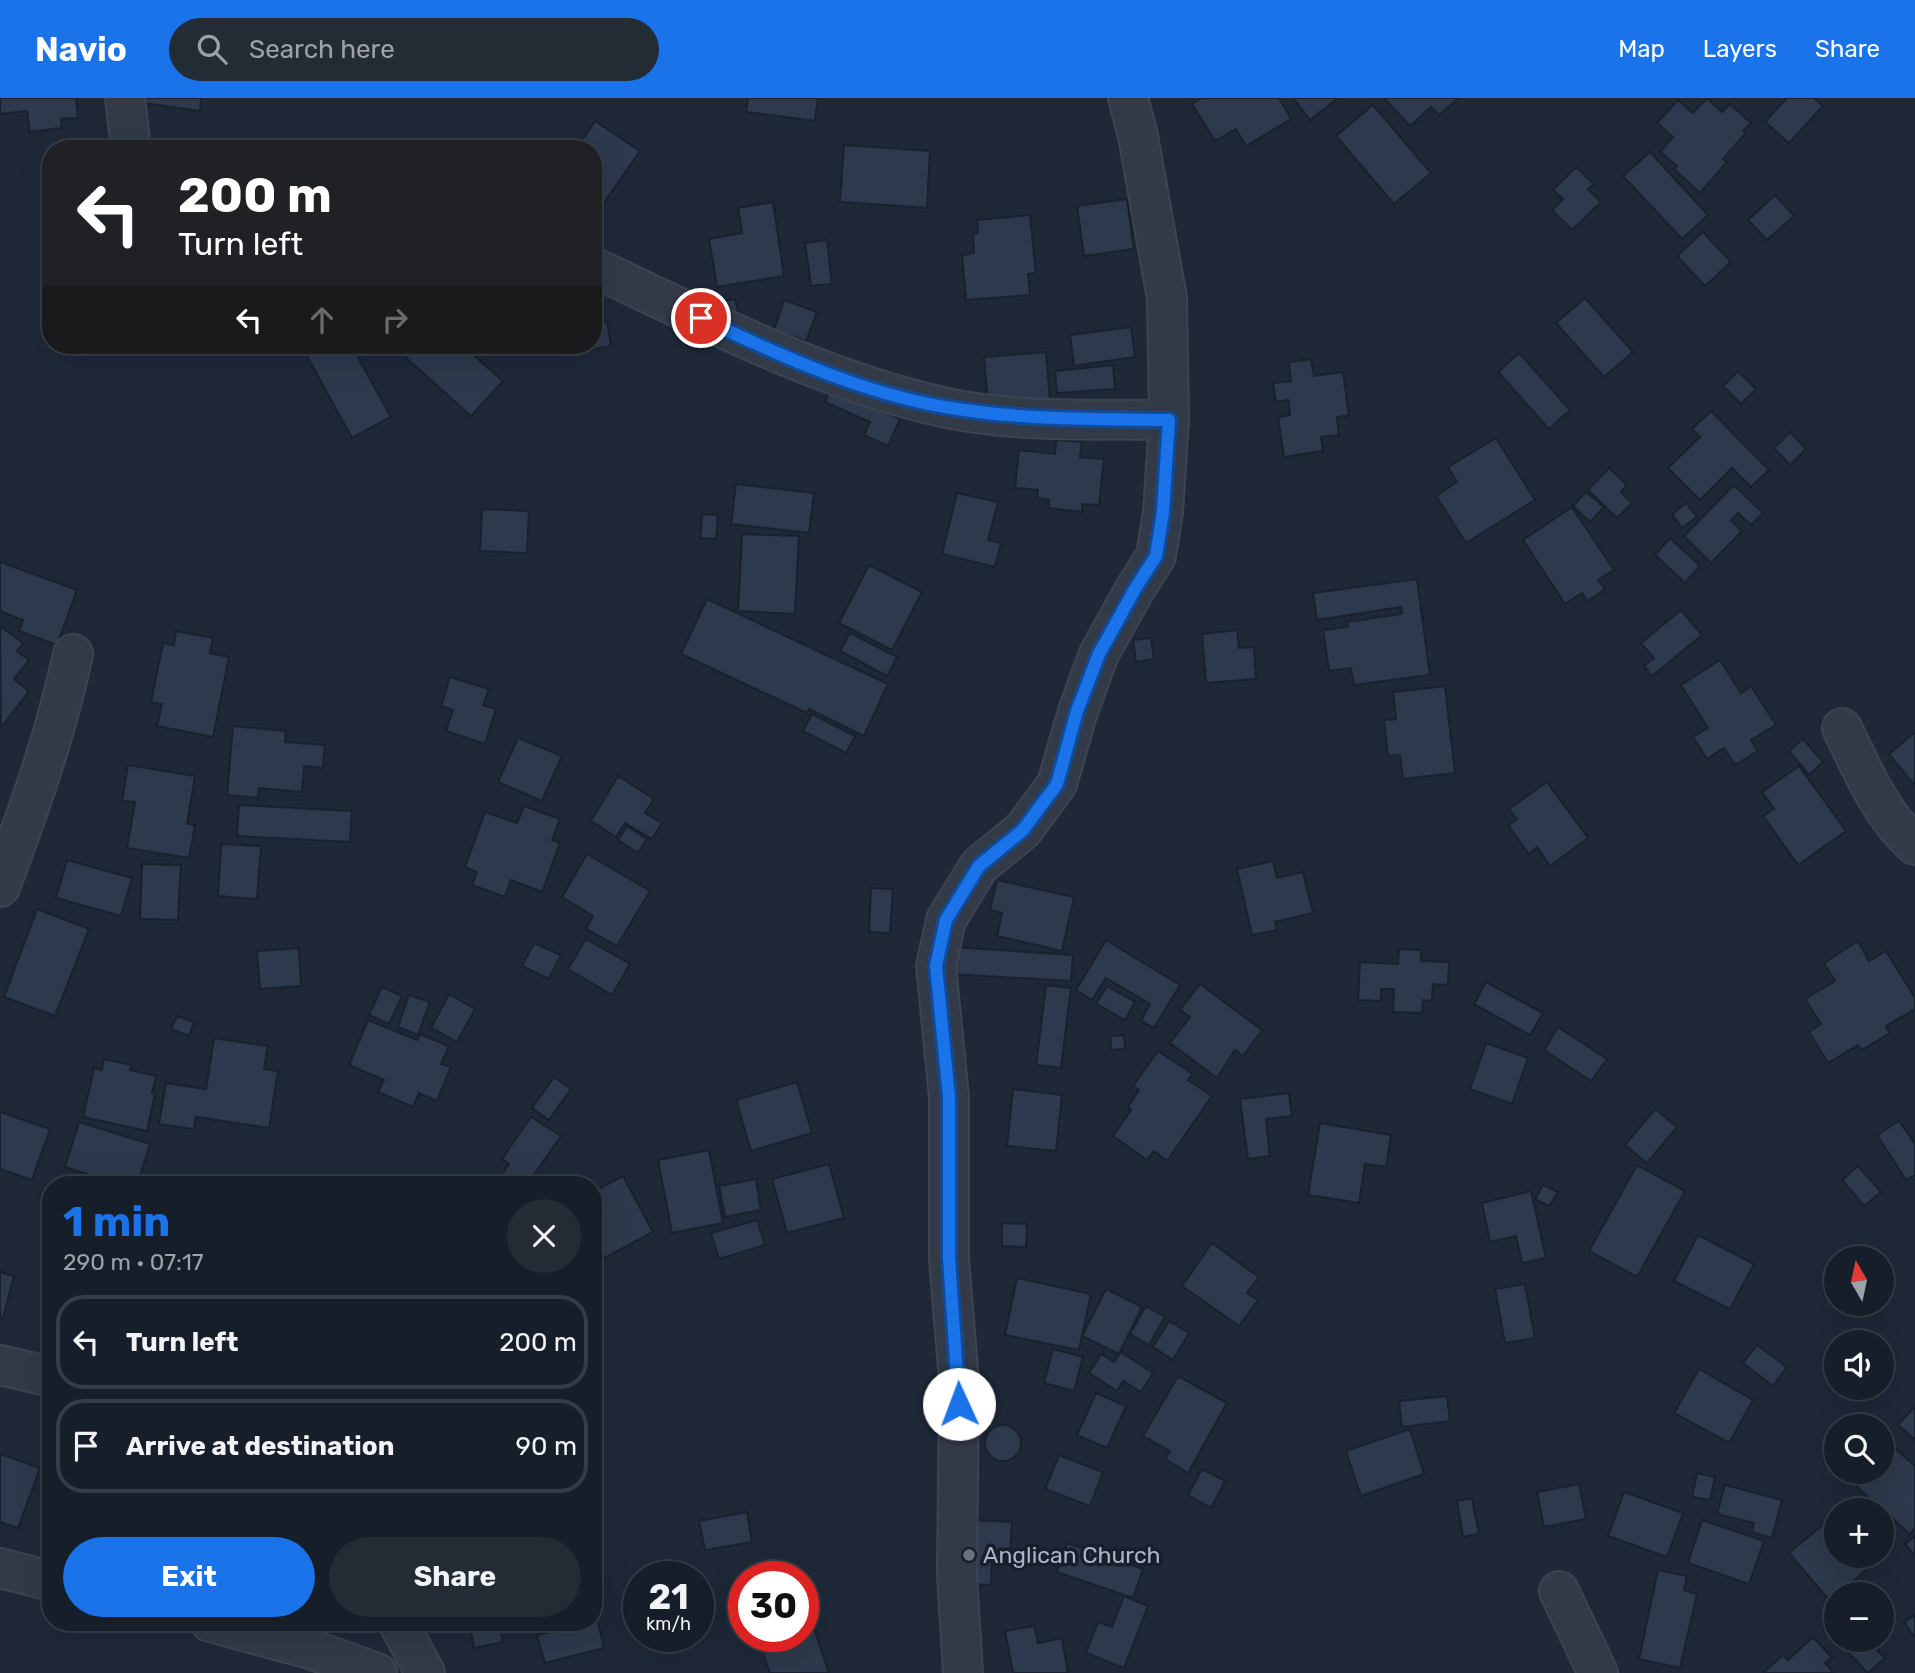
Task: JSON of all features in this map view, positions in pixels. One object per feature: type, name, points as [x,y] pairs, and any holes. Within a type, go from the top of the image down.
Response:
[{"type":"street","points":[[125,98],[130,140]]},
{"type":"street","points":[[963,1673],[957,1575],[959,1381],[949,1259],[949,1097],[936,966],[946,920],[979,866],[1023,830],[1057,784],[1077,711],[1099,654],[1156,556],[1163,512],[1169,420],[1167,298],[1138,136],[1128,98]]},
{"type":"street","points":[[602,271],[748,341],[869,388],[949,408],[996,414],[1067,419],[1169,420]]},
{"type":"street","points":[[0,887],[34,796],[60,715],[73,654]]},
{"type":"street","points":[[1842,728],[1873,793],[1903,834],[1915,845]]},
{"type":"street","points":[[0,1365],[42,1375]]},
{"type":"street","points":[[0,1568],[42,1579]]},
{"type":"street","points":[[1559,1591],[1598,1673]]},
{"type":"street","points":[[245,1631],[310,1648],[377,1673]]},
{"type":"street","points":[[403,1631],[425,1673]]},
{"type":"building","points":[[0,98],[76,98],[78,118],[61,119],[62,128],[30,132],[27,111],[0,114]]},
{"type":"building","points":[[145,98],[201,98],[200,111],[144,103]]},
{"type":"building","points":[[748,98],[818,98],[815,121],[746,112]]},
{"type":"building","points":[[1202,98],[1279,98],[1291,119],[1246,146],[1236,129],[1215,141],[1192,104]]},
{"type":"building","points":[[1293,98],[1338,98],[1310,120]]},
{"type":"building","points":[[1384,98],[1459,98],[1439,115],[1431,107],[1410,126]]},
{"type":"building","points":[[1707,98],[1722,112],[1730,104],[1751,123],[1743,131],[1746,133],[1723,159],[1727,162],[1700,193],[1674,169],[1677,166],[1660,152],[1673,137],[1657,123],[1678,100],[1693,113]]},
{"type":"building","points":[[1787,98],[1814,98],[1823,106],[1789,143],[1765,122]]},
{"type":"building","points":[[1373,105],[1431,173],[1394,204],[1336,136]]},
{"type":"building","points":[[595,121],[640,151],[602,206],[602,140],[582,140]]},
{"type":"building","points":[[844,145],[930,151],[927,208],[840,202]]},
{"type":"building","points":[[1650,152],[1708,215],[1682,239],[1623,176]]},
{"type":"building","points":[[1576,167],[1594,184],[1588,189],[1601,202],[1572,230],[1552,210],[1563,199],[1553,190]]},
{"type":"building","points":[[1775,195],[1794,216],[1767,240],[1748,220]]},
{"type":"building","points":[[1127,199],[1134,249],[1084,256],[1077,206]]},
{"type":"building","points":[[773,202],[784,276],[717,287],[709,239],[742,233],[738,208]]},
{"type":"building","points":[[1030,215],[1036,273],[1028,274],[1030,295],[966,300],[962,255],[974,253],[973,234],[978,233],[977,220]]},
{"type":"building","points":[[1703,232],[1731,262],[1705,286],[1677,256]]},
{"type":"building","points":[[827,240],[832,284],[811,286],[805,243]]},
{"type":"building","points":[[1585,298],[1633,352],[1604,377],[1556,323]]},
{"type":"building","points":[[735,299],[738,312],[717,316],[715,303]]},
{"type":"building","points":[[784,300],[817,312],[806,341],[774,330]]},
{"type":"building","points":[[607,321],[611,346],[602,348],[602,322]]},
{"type":"building","points":[[1131,327],[1135,357],[1074,366],[1070,335]]},
{"type":"building","points":[[1046,352],[1050,399],[988,405],[984,357]]},
{"type":"building","points":[[1519,353],[1570,410],[1549,429],[1498,372]]},
{"type":"building","points":[[306,354],[356,354],[391,417],[352,438]]},
{"type":"building","points":[[402,354],[472,354],[503,381],[471,416]]},
{"type":"building","points":[[1311,359],[1314,376],[1343,372],[1349,415],[1337,417],[1339,435],[1321,437],[1323,451],[1284,457],[1278,417],[1290,415],[1288,400],[1276,402],[1273,383],[1291,381],[1289,362]]},
{"type":"building","points":[[1113,365],[1115,389],[1057,393],[1055,371]]},
{"type":"building","points":[[1738,371],[1756,389],[1741,404],[1723,386]]},
{"type":"building","points":[[831,387],[900,419],[888,446],[864,435],[870,422],[825,402]]},
{"type":"building","points":[[1711,411],[1769,470],[1751,487],[1732,468],[1700,500],[1668,468],[1700,437],[1692,429]]},
{"type":"building","points":[[1790,432],[1806,449],[1790,465],[1774,448]]},
{"type":"building","points":[[1496,438],[1535,500],[1466,543],[1436,496],[1457,482],[1448,467]]},
{"type":"building","points":[[1056,440],[1082,442],[1080,457],[1104,459],[1099,505],[1082,504],[1082,512],[1048,508],[1049,500],[1037,498],[1038,490],[1015,488],[1019,450],[1055,454]]},
{"type":"building","points":[[1609,468],[1627,485],[1621,492],[1632,503],[1617,518],[1588,490]]},
{"type":"building","points":[[736,484],[814,493],[809,533],[731,524]]},
{"type":"building","points":[[1734,485],[1763,513],[1751,525],[1738,513],[1731,521],[1742,531],[1711,563],[1684,536]]},
{"type":"building","points":[[1586,492],[1604,507],[1590,522],[1573,506]]},
{"type":"building","points":[[957,493],[998,502],[988,540],[1001,543],[995,567],[942,554]]},
{"type":"building","points":[[1686,503],[1697,517],[1682,528],[1672,514]]},
{"type":"building","points":[[1572,507],[1614,570],[1598,580],[1605,589],[1588,601],[1582,593],[1565,604],[1523,540]]},
{"type":"building","points":[[482,509],[529,511],[527,553],[480,551]]},
{"type":"building","points":[[702,514],[718,515],[716,539],[700,538]]},
{"type":"building","points":[[742,534],[799,536],[795,614],[738,611]]},
{"type":"building","points":[[1670,538],[1700,566],[1685,583],[1655,555]]},
{"type":"building","points":[[0,562],[77,590],[57,645],[19,631],[23,620],[0,611]]},
{"type":"building","points":[[869,565],[922,592],[892,650],[839,623]]},
{"type":"building","points":[[1417,579],[1430,675],[1354,685],[1351,668],[1329,671],[1323,630],[1348,627],[1347,622],[1402,614],[1401,607],[1317,620],[1313,593]]},
{"type":"building","points":[[707,599],[888,684],[864,736],[809,709],[807,713],[681,654]]},
{"type":"building","points":[[1681,610],[1702,635],[1652,676],[1644,666],[1654,658],[1641,643]]},
{"type":"building","points":[[0,626],[23,643],[17,651],[29,660],[14,679],[29,691],[1,728]]},
{"type":"building","points":[[1237,630],[1239,648],[1254,647],[1256,679],[1206,683],[1202,634]]},
{"type":"building","points":[[176,631],[213,638],[210,653],[229,657],[213,737],[157,726],[162,704],[151,702],[163,643],[174,645]]},
{"type":"building","points":[[850,633],[897,657],[887,676],[840,651]]},
{"type":"building","points":[[1151,638],[1154,659],[1136,662],[1133,640]]},
{"type":"building","points":[[1720,660],[1741,693],[1751,686],[1776,725],[1751,740],[1758,751],[1735,765],[1724,748],[1707,759],[1693,737],[1708,728],[1681,685]]},
{"type":"building","points":[[450,677],[489,689],[483,705],[496,709],[485,744],[446,731],[453,710],[441,706]]},
{"type":"building","points":[[1445,686],[1455,773],[1403,779],[1400,755],[1388,756],[1384,720],[1396,719],[1393,692]]},
{"type":"building","points":[[812,714],[855,736],[846,753],[803,731]]},
{"type":"building","points":[[233,726],[286,731],[285,742],[325,745],[323,768],[304,766],[302,792],[259,788],[258,798],[227,795]]},
{"type":"building","points":[[1915,732],[1915,786],[1889,754]]},
{"type":"building","points":[[518,738],[562,756],[542,801],[498,782]]},
{"type":"building","points":[[1803,739],[1823,762],[1809,775],[1789,751]]},
{"type":"building","points":[[128,765],[195,776],[187,824],[195,825],[189,858],[127,848],[135,802],[122,801]]},
{"type":"building","points":[[1799,766],[1846,831],[1798,865],[1763,816],[1774,809],[1762,792]]},
{"type":"building","points":[[618,776],[654,799],[645,813],[662,823],[652,839],[625,823],[616,837],[591,821]]},
{"type":"building","points":[[1547,782],[1588,838],[1550,866],[1537,847],[1529,854],[1508,825],[1517,819],[1509,809]]},
{"type":"building","points":[[239,805],[352,811],[350,842],[237,836]]},
{"type":"building","points":[[524,806],[560,819],[552,840],[560,843],[542,892],[511,880],[505,897],[472,885],[477,872],[465,867],[485,812],[517,823]]},
{"type":"building","points":[[627,826],[647,839],[638,853],[618,840]]},
{"type":"building","points":[[221,844],[261,846],[257,899],[218,896]]},
{"type":"building","points":[[587,854],[650,891],[617,946],[586,929],[593,916],[562,897]]},
{"type":"building","points":[[67,860],[132,878],[121,916],[56,898]]},
{"type":"building","points":[[1273,861],[1277,878],[1303,872],[1313,913],[1275,922],[1277,930],[1252,935],[1237,869]]},
{"type":"building","points":[[142,864],[181,865],[178,920],[140,919]]},
{"type":"building","points":[[997,880],[1074,897],[1062,951],[997,936],[1002,913],[990,910]]},
{"type":"building","points":[[871,888],[893,889],[890,933],[869,932]]},
{"type":"building","points":[[37,909],[89,929],[55,1016],[4,997]]},
{"type":"building","points":[[586,939],[630,964],[612,995],[568,969]]},
{"type":"building","points":[[1106,940],[1180,985],[1154,1028],[1141,1021],[1150,1004],[1106,978],[1092,1000],[1076,990]]},
{"type":"building","points":[[1858,941],[1869,961],[1886,951],[1915,998],[1915,1009],[1886,1026],[1890,1033],[1862,1050],[1858,1045],[1828,1063],[1809,1032],[1821,1024],[1805,999],[1835,981],[1824,963]]},
{"type":"building","points":[[534,943],[561,955],[549,979],[522,966]]},
{"type":"building","points":[[952,947],[1073,955],[1071,981],[950,974]]},
{"type":"building","points":[[299,948],[301,986],[260,989],[257,951]]},
{"type":"building","points":[[1399,949],[1421,950],[1421,961],[1449,962],[1448,985],[1433,984],[1432,1001],[1423,1000],[1422,1013],[1393,1012],[1394,989],[1381,989],[1381,1001],[1358,1000],[1360,962],[1398,964]]},
{"type":"building","points":[[1486,982],[1543,1013],[1530,1035],[1474,1004]]},
{"type":"building","points":[[1200,984],[1262,1030],[1243,1056],[1235,1050],[1217,1078],[1170,1043],[1190,1017],[1180,1010]]},
{"type":"building","points":[[1046,985],[1071,988],[1061,1068],[1036,1065]]},
{"type":"building","points":[[1107,986],[1135,1002],[1125,1020],[1096,1004]]},
{"type":"building","points":[[382,987],[402,996],[389,1024],[369,1015]]},
{"type":"building","points":[[449,994],[475,1009],[457,1042],[431,1028]]},
{"type":"building","points":[[409,995],[430,1002],[418,1035],[398,1027]]},
{"type":"building","points":[[177,1016],[194,1022],[189,1036],[171,1029]]},
{"type":"building","points":[[368,1020],[417,1040],[420,1034],[449,1046],[441,1064],[451,1067],[437,1101],[419,1093],[413,1107],[378,1092],[384,1080],[349,1065]]},
{"type":"building","points":[[1558,1027],[1607,1059],[1591,1081],[1544,1050]]},
{"type":"building","points":[[1124,1035],[1125,1049],[1111,1050],[1110,1036]]},
{"type":"building","points":[[214,1038],[268,1046],[264,1069],[278,1071],[269,1128],[196,1117],[194,1129],[159,1124],[166,1083],[206,1089]]},
{"type":"building","points":[[1486,1043],[1528,1058],[1512,1104],[1470,1089]]},
{"type":"building","points":[[1158,1051],[1193,1074],[1188,1080],[1212,1096],[1167,1161],[1154,1151],[1147,1160],[1113,1136],[1131,1110],[1128,1107],[1139,1090],[1133,1086]]},
{"type":"building","points":[[104,1059],[131,1065],[130,1070],[156,1076],[147,1131],[83,1117],[94,1068],[102,1070]]},
{"type":"building","points":[[554,1077],[571,1089],[549,1120],[532,1108]]},
{"type":"building","points":[[797,1082],[812,1133],[751,1151],[736,1100]]},
{"type":"building","points":[[1013,1089],[1062,1095],[1056,1151],[1007,1146]]},
{"type":"building","points":[[1289,1093],[1292,1116],[1266,1119],[1270,1156],[1248,1159],[1240,1099]]},
{"type":"building","points":[[1655,1109],[1677,1127],[1647,1163],[1625,1145]]},
{"type":"building","points":[[0,1112],[50,1129],[32,1180],[0,1169]]},
{"type":"building","points":[[531,1117],[561,1136],[533,1176],[501,1176],[509,1164],[502,1159]]},
{"type":"building","points":[[1899,1121],[1915,1144],[1915,1175],[1906,1180],[1877,1135]]},
{"type":"building","points":[[79,1122],[150,1144],[140,1176],[93,1176],[65,1167]]},
{"type":"building","points":[[1320,1123],[1391,1135],[1386,1167],[1365,1164],[1359,1203],[1308,1195]]},
{"type":"building","points":[[709,1150],[723,1223],[672,1233],[658,1160]]},
{"type":"building","points":[[829,1164],[844,1218],[787,1233],[772,1179]]},
{"type":"building","points":[[1637,1165],[1685,1191],[1637,1277],[1589,1251]]},
{"type":"building","points":[[1858,1166],[1881,1192],[1864,1206],[1842,1180]]},
{"type":"building","points":[[623,1176],[653,1232],[602,1259],[602,1187]]},
{"type":"building","points":[[756,1179],[761,1210],[725,1217],[719,1186]]},
{"type":"building","points":[[1543,1185],[1558,1192],[1549,1206],[1535,1199]]},
{"type":"building","points":[[1531,1191],[1546,1258],[1522,1263],[1516,1236],[1490,1242],[1482,1203]]},
{"type":"building","points":[[757,1220],[765,1245],[719,1259],[711,1233]]},
{"type":"building","points":[[1002,1223],[1027,1224],[1026,1247],[1002,1246]]},
{"type":"building","points":[[1698,1235],[1754,1264],[1730,1309],[1674,1281]]},
{"type":"building","points":[[1212,1243],[1259,1277],[1247,1293],[1258,1300],[1239,1326],[1182,1286]]},
{"type":"building","points":[[0,1272],[14,1276],[3,1318],[0,1318]]},
{"type":"building","points":[[1017,1278],[1091,1294],[1079,1350],[1005,1335]]},
{"type":"building","points":[[1525,1284],[1535,1338],[1505,1343],[1495,1289]]},
{"type":"building","points":[[1106,1289],[1142,1307],[1119,1354],[1082,1336]]},
{"type":"building","points":[[1146,1306],[1165,1317],[1149,1345],[1130,1334]]},
{"type":"building","points":[[1169,1321],[1189,1333],[1173,1360],[1153,1347]]},
{"type":"building","points":[[1757,1345],[1787,1367],[1773,1386],[1743,1363]]},
{"type":"building","points":[[1053,1349],[1083,1357],[1074,1391],[1044,1383]]},
{"type":"building","points":[[1121,1352],[1153,1373],[1141,1392],[1123,1381],[1117,1391],[1089,1373],[1101,1354],[1114,1362]]},
{"type":"building","points":[[1699,1369],[1753,1400],[1729,1443],[1674,1413]]},
{"type":"building","points":[[1178,1376],[1227,1403],[1188,1473],[1165,1459],[1170,1451],[1143,1436]]},
{"type":"building","points":[[1096,1393],[1126,1406],[1107,1448],[1077,1435]]},
{"type":"building","points":[[1447,1396],[1450,1421],[1402,1427],[1399,1401]]},
{"type":"building","points":[[1915,1406],[1915,1440],[1898,1425]]},
{"type":"building","points":[[1003,1425],[1016,1430],[1021,1443],[1016,1456],[1003,1461],[990,1456],[985,1443],[990,1430]]},
{"type":"building","points":[[1410,1429],[1424,1474],[1361,1496],[1346,1451]]},
{"type":"building","points":[[1894,1448],[1915,1466],[1915,1528],[1910,1534],[1894,1520],[1894,1498],[1869,1498],[1857,1487],[1860,1484],[1894,1484]]},
{"type":"building","points":[[0,1454],[40,1468],[18,1528],[0,1522]]},
{"type":"building","points":[[1059,1455],[1103,1472],[1090,1506],[1045,1489]]},
{"type":"building","points":[[1202,1469],[1225,1481],[1211,1508],[1188,1495]]},
{"type":"building","points":[[1697,1473],[1715,1477],[1710,1500],[1692,1497]]},
{"type":"building","points":[[1579,1484],[1586,1519],[1544,1527],[1537,1492]]},
{"type":"building","points":[[1725,1485],[1782,1500],[1772,1538],[1752,1532],[1754,1523],[1717,1514]]},
{"type":"building","points":[[1624,1492],[1683,1513],[1667,1557],[1608,1536]]},
{"type":"building","points":[[1472,1498],[1479,1534],[1463,1537],[1457,1501]]},
{"type":"building","points":[[747,1512],[752,1542],[705,1550],[699,1521]]},
{"type":"building","points":[[971,1520],[1012,1522],[1010,1560],[992,1559],[991,1585],[968,1584]]},
{"type":"building","points":[[1702,1520],[1764,1541],[1749,1584],[1688,1563]]},
{"type":"building","points":[[1824,1524],[1824,1568],[1868,1568],[1852,1582],[1824,1582],[1824,1594],[1789,1553]]},
{"type":"building","points":[[1915,1536],[1915,1556],[1905,1544]]},
{"type":"building","points":[[1067,1543],[1143,1569],[1133,1598],[1057,1572]]},
{"type":"building","points":[[1658,1570],[1687,1576],[1684,1590],[1697,1594],[1680,1668],[1639,1659]]},
{"type":"building","points":[[1124,1596],[1148,1606],[1124,1668],[1086,1653],[1098,1622],[1112,1627]]},
{"type":"building","points":[[1915,1615],[1915,1638],[1904,1622]]},
{"type":"building","points":[[1034,1626],[1038,1643],[1062,1638],[1068,1673],[1013,1673],[1005,1631]]},
{"type":"building","points":[[471,1631],[501,1631],[503,1642],[474,1648]]},
{"type":"building","points":[[554,1631],[600,1631],[604,1648],[545,1663],[537,1635]]},
{"type":"building","points":[[1813,1637],[1832,1658],[1825,1663],[1834,1673],[1763,1673],[1783,1655],[1788,1660]]},
{"type":"building","points":[[819,1643],[829,1673],[770,1673],[763,1652],[819,1652]]},
{"type":"building","points":[[1848,1652],[1879,1652],[1885,1658],[1868,1673]]},
{"type":"place","name":"Anglican Church","points":[[969,1555]]},
{"type":"route","points":[[701,318],[748,341],[869,388],[949,408],[1067,419],[1169,420],[1163,512],[1156,556],[1099,654],[1077,711],[1057,784],[1023,830],[979,866],[946,920],[936,966],[949,1097],[949,1259],[959,1404]]}]
